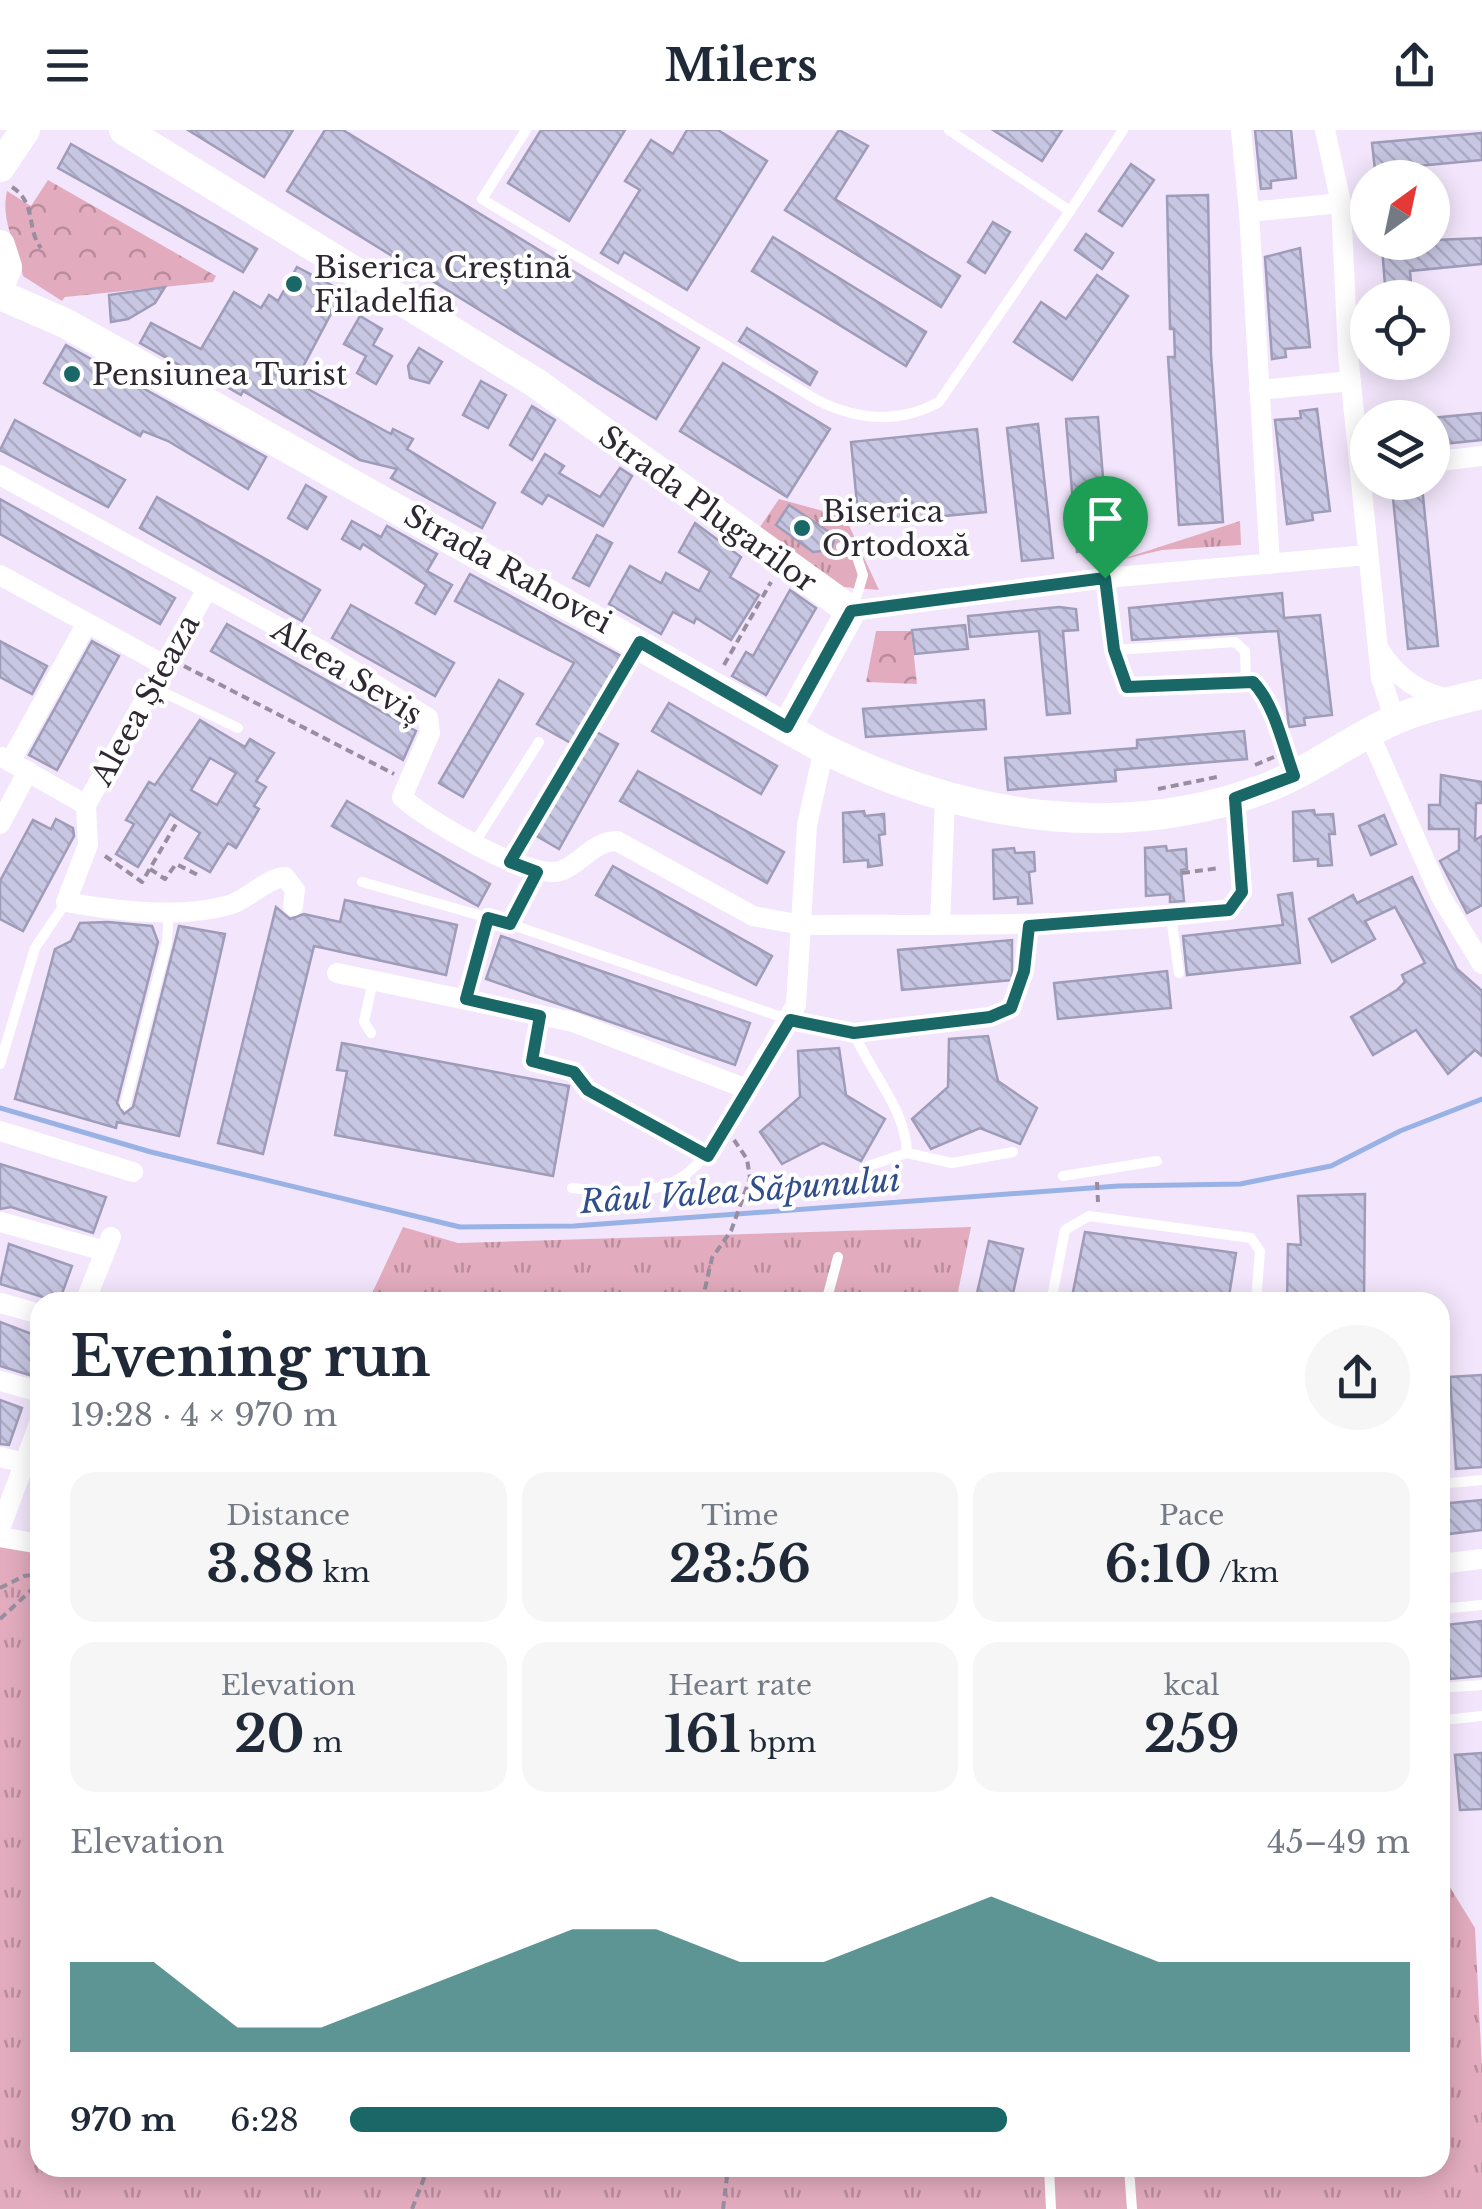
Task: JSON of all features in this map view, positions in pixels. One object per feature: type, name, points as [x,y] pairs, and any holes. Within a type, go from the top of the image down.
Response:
[{"type":"street","points":[[2,174],[25,130]]},
{"type":"street","name":"Strada Plugarilor","points":[[124,130],[536,383],[851,611]]},
{"type":"street","points":[[1241,130],[1270,564]]},
{"type":"street","points":[[1325,130],[1342,202],[1353,400]]},
{"type":"street","points":[[1249,212],[1342,202]]},
{"type":"street","points":[[0,245],[7,267],[0,285]]},
{"type":"street","name":"Strada Rahovei","points":[[0,295],[65,323],[640,642],[824,749],[890,780],[945,798],[1008,813],[1089,818],[1180,810],[1382,726],[1470,697]]},
{"type":"street","points":[[1258,390],[1350,381]]},
{"type":"street","points":[[1450,460],[1482,456]]},
{"type":"street","name":"Aleea Șteaza","points":[[0,475],[206,591],[86,805]]},
{"type":"street","points":[[1365,500],[1382,726],[1440,897],[1482,964]]},
{"type":"street","points":[[787,727],[851,611],[1105,578],[1368,555]]},
{"type":"street","points":[[0,575],[166,662]]},
{"type":"street","name":"Aleea Seviș","points":[[206,591],[322,651],[428,718],[430,733],[407,780]]},
{"type":"street","points":[[0,824],[13,763],[87,623]]},
{"type":"street","points":[[1378,646],[1390,666],[1414,688],[1470,697]]},
{"type":"street","points":[[337,972],[604,1032],[747,1090],[790,1020],[800,991],[807,825],[824,749]]},
{"type":"street","points":[[13,763],[86,805],[88,845],[66,902],[107,909],[222,906],[284,877],[294,890],[293,906]]},
{"type":"street","points":[[407,780],[402,796],[409,804],[510,862],[537,872],[563,870],[601,844],[617,842],[753,916],[802,925],[1029,926],[1171,918],[1229,910],[1242,892],[1228,787]]},
{"type":"street","points":[[940,924],[945,798]]},
{"type":"street","points":[[0,1131],[133,1172]]},
{"type":"street","points":[[0,1222],[108,1244],[89,1292]]},
{"type":"street","points":[[0,1303],[30,1311]]},
{"type":"street","points":[[0,1380],[30,1389]]},
{"type":"street","points":[[0,1529],[30,1447]]},
{"type":"street","points":[[0,1457],[24,1463]]},
{"type":"street","points":[[0,1537],[30,1542]]},
{"type":"street","points":[[1450,1563],[1482,1559]]},
{"type":"lane","points":[[526,130],[482,199],[817,400],[841,412],[867,417],[918,414],[938,402],[1122,130]]},
{"type":"lane","points":[[949,130],[1070,211]]},
{"type":"lane","points":[[841,547],[857,557],[864,576],[851,611]]},
{"type":"lane","points":[[1105,578],[1114,650],[1127,687],[1246,680],[1261,690],[1290,764]]},
{"type":"lane","points":[[1114,650],[1235,642],[1244,651],[1246,680]]},
{"type":"lane","points":[[152,688],[238,728]]},
{"type":"lane","points":[[475,842],[539,742]]},
{"type":"lane","points":[[510,924],[537,872]]},
{"type":"lane","points":[[362,882],[510,924],[790,1020],[854,1033],[990,1017],[1011,1008],[1024,971],[1029,926]]},
{"type":"lane","points":[[0,1064],[35,948],[66,902]]},
{"type":"lane","points":[[125,1105],[166,942],[169,910]]},
{"type":"lane","points":[[466,999],[488,918]]},
{"type":"lane","points":[[1171,918],[1179,973]]},
{"type":"lane","points":[[371,1032],[364,1022],[373,980]]},
{"type":"lane","points":[[540,1016],[532,1061],[574,1072],[588,1090],[708,1156]]},
{"type":"lane","points":[[854,1033],[868,1067],[897,1112],[906,1153]]},
{"type":"lane","points":[[572,1188],[618,1194],[657,1190],[676,1183],[708,1156],[747,1090]]},
{"type":"lane","points":[[868,1166],[906,1153],[952,1164],[1013,1152]]},
{"type":"lane","points":[[1063,1176],[1157,1161]]},
{"type":"lane","points":[[1052,1292],[1066,1230],[1089,1216],[1251,1238],[1260,1251],[1257,1292]]},
{"type":"lane","points":[[829,1292],[838,1257]]},
{"type":"lane","points":[[1450,1483],[1482,1480]]},
{"type":"lane","points":[[1450,1609],[1482,1604]]},
{"type":"lane","points":[[1450,1687],[1482,1685]]},
{"type":"lane","points":[[1450,1719],[1482,1716]]},
{"type":"lane","points":[[1049,2177],[1051,2209]]},
{"type":"lane","points":[[1130,2177],[1132,2209]]},
{"type":"path","points":[[2,174],[28,202],[41,248]]},
{"type":"path","points":[[718,677],[776,574]]},
{"type":"path","points":[[510,862],[640,642]]},
{"type":"path","points":[[166,662],[407,780]]},
{"type":"path","points":[[1248,768],[1290,764]]},
{"type":"path","points":[[1154,790],[1228,787]]},
{"type":"path","points":[[88,845],[142,882],[176,824]]},
{"type":"path","points":[[150,869],[165,879],[176,864],[198,875]]},
{"type":"path","points":[[1182,874],[1240,866]]},
{"type":"path","points":[[704,1292],[712,1258],[731,1232],[750,1178],[747,1160],[725,1128]]},
{"type":"path","points":[[1096,1181],[1098,1192]]},
{"type":"path","points":[[0,1588],[30,1575]]},
{"type":"path","points":[[0,1619],[30,1591]]},
{"type":"path","points":[[412,2209],[424,2177]]},
{"type":"path","points":[[723,2209],[727,2177]]},
{"type":"green space","points":[[48,180],[216,276],[213,282],[65,297],[62,301],[23,276],[6,213],[7,191],[31,206]]},
{"type":"green space","points":[[779,499],[845,517],[879,590],[844,587],[760,527]]},
{"type":"green space","points":[[1240,521],[1241,545],[1162,550],[1116,561]]},
{"type":"green space","points":[[876,631],[911,631],[917,684],[866,682]]},
{"type":"green space","points":[[403,1227],[458,1243],[971,1227],[958,1292],[373,1292]]},
{"type":"green space","points":[[0,1537],[30,1540],[30,2177],[1450,2177],[1450,1887],[1475,1928],[1482,2069],[1482,2209],[0,2209]]},
{"type":"building","points":[[188,130],[293,130],[264,177]]},
{"type":"building","points":[[325,130],[343,130],[699,348],[656,419],[287,191]]},
{"type":"building","points":[[541,130],[625,130],[569,221],[508,183]]},
{"type":"building","points":[[687,130],[718,130],[767,161],[687,290],[624,252],[618,263],[601,253],[640,190],[625,181],[651,140],[673,154]]},
{"type":"building","points":[[839,130],[868,146],[835,199],[960,276],[941,307],[785,210]]},
{"type":"building","points":[[993,130],[1062,130],[1042,161]]},
{"type":"building","points":[[1255,130],[1291,130],[1296,178],[1271,181],[1271,188],[1261,189]]},
{"type":"building","points":[[1482,133],[1482,160],[1374,160],[1372,143]]},
{"type":"building","points":[[71,144],[257,249],[243,272],[58,168]]},
{"type":"building","points":[[1131,164],[1154,180],[1122,226],[1099,211]]},
{"type":"building","points":[[1208,195],[1211,355],[1223,522],[1179,525],[1168,357],[1175,357],[1174,329],[1170,329],[1167,196]]},
{"type":"building","points":[[993,222],[1010,232],[985,273],[968,262]]},
{"type":"building","points":[[1086,234],[1113,253],[1102,269],[1075,250]]},
{"type":"building","points":[[773,237],[926,332],[906,366],[752,271]]},
{"type":"building","points":[[1482,238],[1482,264],[1410,271],[1411,280],[1385,280],[1383,260],[1450,260],[1450,239]]},
{"type":"building","points":[[1300,248],[1310,347],[1285,349],[1286,357],[1272,359],[1265,257]]},
{"type":"building","points":[[297,267],[343,291],[295,382],[391,434],[393,429],[413,439],[407,449],[495,503],[482,528],[391,478],[397,469],[360,460],[243,391],[241,395],[208,376],[206,380],[140,343],[151,323],[201,349],[234,292],[261,308],[269,295],[278,301]]},
{"type":"building","points":[[1097,275],[1128,296],[1072,380],[1014,342],[1041,302],[1066,319]]},
{"type":"building","points":[[165,287],[155,303],[128,319],[111,322],[109,295]]},
{"type":"building","points":[[360,316],[382,329],[373,345],[392,356],[376,384],[357,373],[366,356],[344,344]]},
{"type":"building","points":[[747,328],[817,372],[810,385],[739,341]]},
{"type":"building","points":[[66,345],[266,457],[248,489],[168,441],[143,431],[140,436],[44,383]]},
{"type":"building","points":[[419,348],[442,362],[429,383],[410,378],[408,366]]},
{"type":"building","points":[[723,363],[830,429],[787,497],[680,431]]},
{"type":"building","points":[[481,381],[506,395],[488,428],[463,415]]},
{"type":"building","points":[[532,406],[555,420],[532,460],[510,445]]},
{"type":"building","points":[[1317,409],[1330,511],[1312,513],[1313,520],[1287,524],[1275,420],[1301,418],[1300,411]]},
{"type":"building","points":[[1482,413],[1482,440],[1450,443],[1450,416]]},
{"type":"building","points":[[1098,417],[1109,549],[1077,552],[1066,419]]},
{"type":"building","points":[[15,420],[125,480],[108,507],[0,450]]},
{"type":"building","points":[[1038,424],[1053,558],[1022,561],[1007,428]]},
{"type":"building","points":[[977,429],[986,512],[859,524],[851,442]]},
{"type":"building","points":[[545,454],[564,466],[559,473],[600,497],[620,468],[632,476],[603,526],[548,495],[542,504],[522,492]]},
{"type":"building","points":[[306,485],[326,497],[307,529],[288,518]]},
{"type":"building","points":[[157,497],[320,590],[302,621],[140,528]]},
{"type":"building","points":[[0,499],[175,598],[160,624],[0,534]]},
{"type":"building","points":[[1393,500],[1423,500],[1438,646],[1408,649]]},
{"type":"building","name":"Biserica Ortodoxă","points":[[789,505],[829,532],[834,541],[831,550],[813,552],[776,525]]},
{"type":"building","points":[[352,521],[381,537],[387,526],[437,554],[427,571],[452,585],[435,614],[416,603],[426,585],[363,544],[360,549],[342,539]]},
{"type":"building","points":[[695,523],[741,557],[730,577],[759,595],[731,640],[696,618],[694,623],[673,612],[661,634],[609,604],[630,566],[661,583],[666,573],[699,591],[710,571],[679,552]]},
{"type":"building","points":[[597,535],[612,543],[589,586],[573,578]]},
{"type":"building","points":[[470,574],[621,656],[584,725],[618,744],[559,849],[535,835],[583,750],[537,724],[574,663],[455,601]]},
{"type":"building","points":[[790,590],[816,608],[766,695],[732,676],[746,652],[753,656]]},
{"type":"building","points":[[1282,593],[1284,618],[1320,615],[1332,715],[1304,718],[1305,725],[1289,727],[1278,631],[1132,640],[1129,608]]},
{"type":"building","points":[[351,605],[454,663],[435,696],[332,638]]},
{"type":"building","points":[[1059,607],[1076,609],[1078,630],[1063,631],[1070,713],[1047,715],[1039,631],[970,637],[968,616]]},
{"type":"building","points":[[227,624],[416,731],[403,760],[211,651]]},
{"type":"building","points":[[965,625],[968,649],[915,654],[912,630]]},
{"type":"building","points":[[0,641],[47,666],[32,694],[0,677]]},
{"type":"building","points":[[92,641],[119,656],[57,770],[29,755]]},
{"type":"building","points":[[499,680],[523,694],[463,797],[439,783]]},
{"type":"building","points":[[984,700],[986,729],[866,737],[863,709]]},
{"type":"building","points":[[669,703],[777,766],[761,794],[652,731]]},
{"type":"building","points":[[200,720],[245,747],[250,739],[274,753],[256,781],[266,787],[254,806],[259,809],[236,848],[228,843],[210,872],[185,858],[200,833],[170,814],[138,867],[116,854],[134,824],[126,820],[149,782],[155,785]],"holes":[[[210,758],[236,773],[217,805],[191,790]]]},
{"type":"building","points":[[1244,731],[1247,759],[1115,770],[1116,781],[1008,790],[1005,758],[1137,748],[1137,740]]},
{"type":"building","points":[[638,771],[784,852],[767,883],[620,801]]},
{"type":"building","points":[[1441,775],[1482,782],[1482,803],[1476,803],[1475,840],[1482,836],[1482,905],[1467,913],[1440,861],[1459,850],[1459,829],[1429,829],[1429,805],[1440,805]]},
{"type":"building","points":[[347,801],[490,884],[478,906],[332,826]]},
{"type":"building","points":[[1314,810],[1315,815],[1333,814],[1335,834],[1329,834],[1332,865],[1318,866],[1318,859],[1294,861],[1293,812]]},
{"type":"building","points":[[864,811],[865,816],[884,814],[885,834],[879,835],[882,865],[868,867],[868,860],[844,862],[843,813]]},
{"type":"building","points":[[1384,815],[1396,844],[1371,855],[1359,826]]},
{"type":"building","points":[[56,819],[73,828],[74,836],[23,931],[0,919],[0,881],[33,820],[51,829]]},
{"type":"building","points":[[1166,846],[1167,851],[1186,849],[1187,869],[1181,870],[1184,901],[1170,902],[1170,894],[1146,896],[1145,848]]},
{"type":"building","points":[[1014,848],[1015,853],[1034,852],[1035,871],[1029,872],[1032,903],[1018,904],[1018,897],[994,899],[993,850]]},
{"type":"building","points":[[613,866],[772,956],[756,985],[596,895]]},
{"type":"building","points":[[1412,877],[1457,969],[1482,991],[1482,1056],[1475,1050],[1448,1074],[1416,1030],[1373,1055],[1351,1017],[1397,990],[1405,982],[1402,975],[1425,963],[1395,907],[1365,921],[1375,939],[1332,962],[1309,919],[1353,895],[1357,903]]},
{"type":"building","points":[[1292,893],[1300,963],[1187,975],[1183,936],[1283,925],[1278,895]]},
{"type":"building","points":[[345,900],[457,925],[446,975],[314,946],[263,1154],[218,1143],[276,907],[290,919],[304,914],[340,922]]},
{"type":"building","points":[[80,923],[152,926],[158,942],[117,1103],[124,1114],[133,1107],[179,926],[225,934],[179,1136],[117,1122],[116,1128],[15,1099],[55,949],[71,941]]},
{"type":"building","points":[[501,936],[750,1023],[735,1065],[486,979]]},
{"type":"building","points":[[1012,940],[1012,980],[902,990],[898,950]]},
{"type":"building","points":[[1167,971],[1171,1008],[1058,1019],[1054,983]]},
{"type":"building","points":[[988,1036],[998,1081],[1037,1108],[1020,1144],[980,1128],[931,1149],[912,1119],[948,1087],[949,1039]]},
{"type":"building","points":[[342,1043],[569,1086],[553,1176],[335,1135],[347,1071],[337,1070]]},
{"type":"building","points":[[839,1048],[846,1095],[885,1119],[861,1161],[823,1143],[782,1164],[760,1132],[800,1097],[798,1051]]},
{"type":"building","points":[[0,1164],[106,1197],[93,1233],[11,1207],[0,1209]]},
{"type":"building","points":[[1365,1194],[1364,1292],[1287,1292],[1288,1244],[1301,1245],[1298,1196]]},
{"type":"building","points":[[1085,1232],[1236,1253],[1230,1292],[1073,1292]]},
{"type":"building","points":[[989,1241],[1023,1249],[1013,1292],[977,1292]]},
{"type":"building","points":[[9,1244],[72,1266],[63,1292],[30,1293],[0,1284]]},
{"type":"building","points":[[0,1322],[30,1333],[30,1375],[0,1366]]},
{"type":"building","points":[[1482,1375],[1482,1467],[1456,1469],[1450,1377]]},
{"type":"building","points":[[0,1400],[22,1408],[9,1445],[0,1444]]},
{"type":"building","points":[[1482,1500],[1482,1530],[1450,1534],[1450,1503]]},
{"type":"building","points":[[1482,1621],[1482,1676],[1450,1679],[1450,1624]]},
{"type":"building","points":[[1482,1753],[1482,1809],[1460,1810],[1455,1755]]},
{"type":"waterway","name":"Râul Valea Săpunului","points":[[0,1108],[151,1152],[460,1227],[574,1226],[1118,1186],[1240,1184],[1331,1166],[1400,1131],[1482,1099]]},
{"type":"place","name":"Biserica Creștină Filadelfia","points":[[294,284]]},
{"type":"place","name":"Pensiunea Turist","points":[[72,374]]},
{"type":"place","name":"Biserica Ortodoxă","points":[[802,528]]},
{"type":"route","points":[[1105,578],[1114,650],[1127,687],[1253,682],[1261,690],[1286,752],[1294,776],[1235,798],[1242,892],[1229,910],[1099,924],[1029,926],[1019,992],[1011,1008],[990,1017],[854,1033],[790,1020],[708,1156],[588,1090],[582,1076],[532,1061],[540,1016],[466,999],[488,918],[510,924],[537,872],[510,862],[640,642],[787,727],[851,611],[1105,578]]}]
